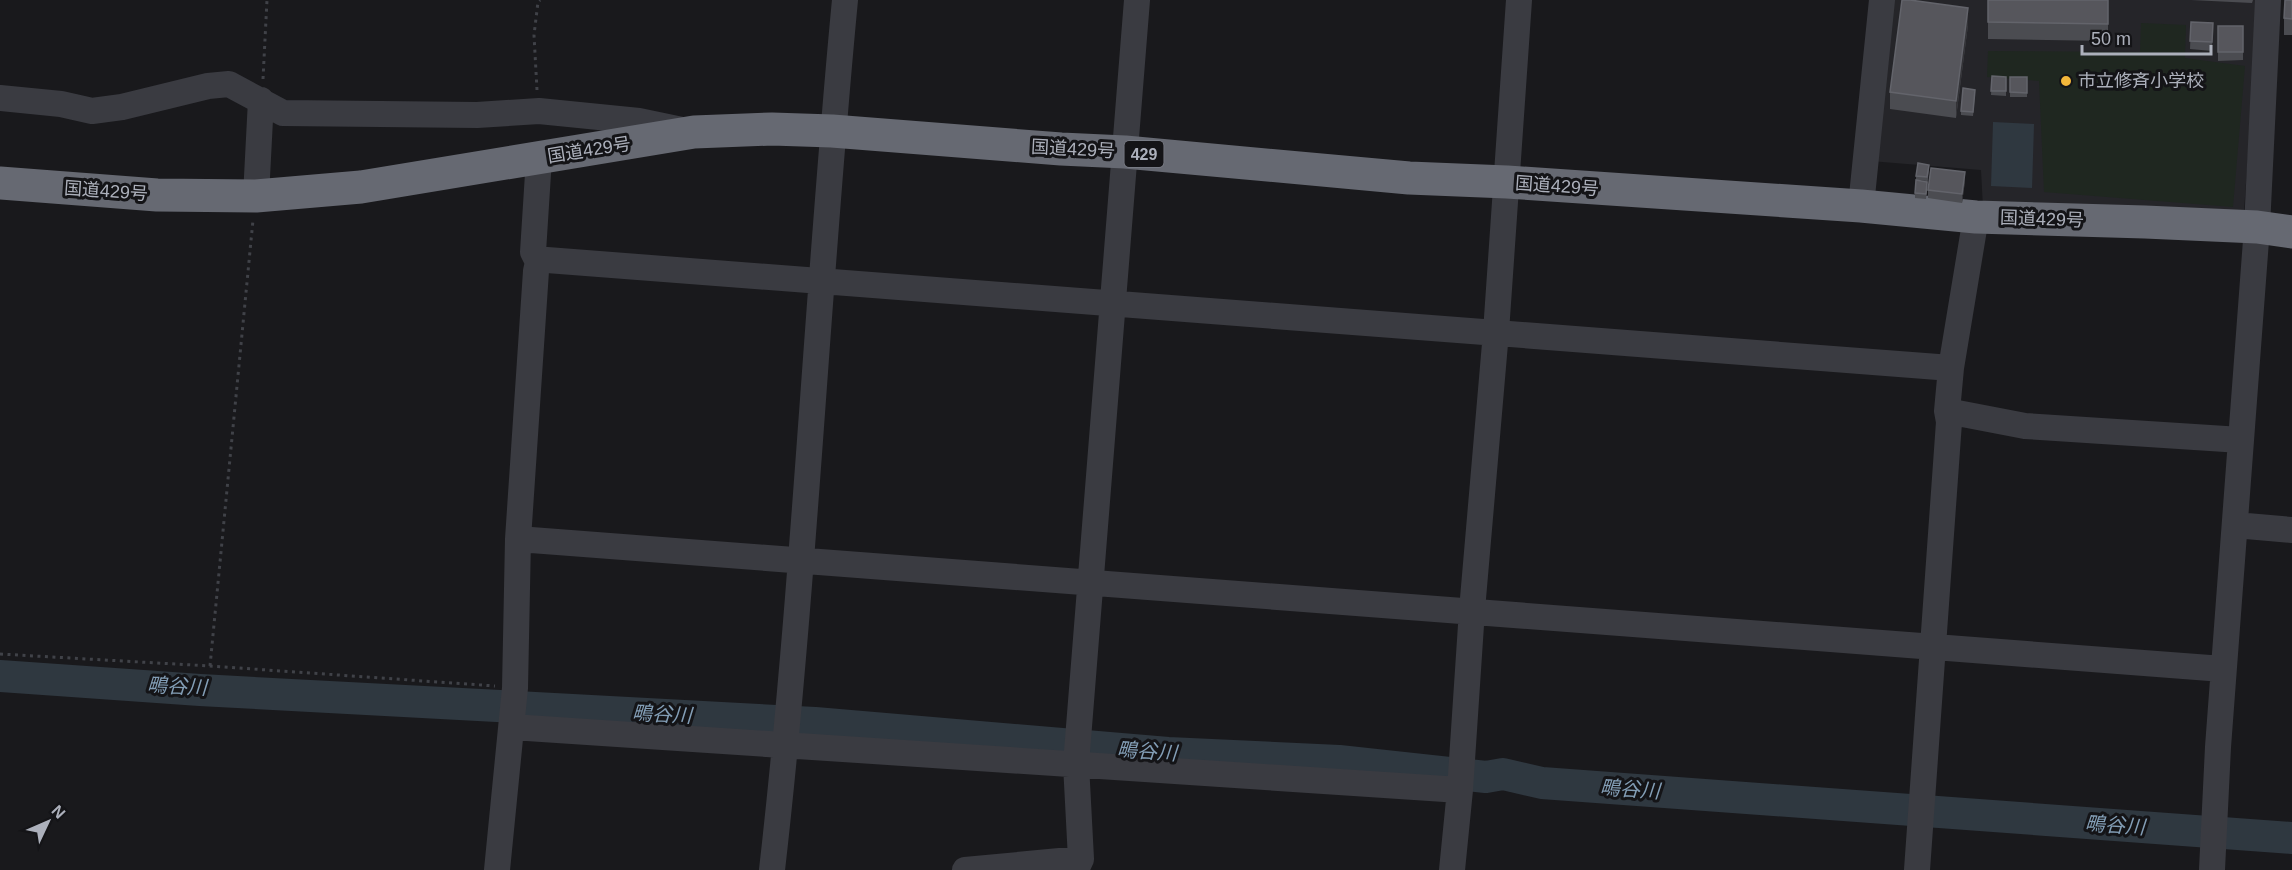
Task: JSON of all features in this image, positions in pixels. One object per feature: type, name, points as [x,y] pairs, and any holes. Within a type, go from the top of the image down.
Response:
[{"type":"highway","name":"国道429号","points":[[0,183],[157,195],[255,196],[361,188],[694,132],[772,129],[832,131],[1125,152],[1409,178],[1507,182],[1861,206],[1976,217],[2257,228],[2292,232]]},
{"type":"street","points":[[772,870],[786,746],[832,131],[845,0]]},
{"type":"street","points":[[965,870],[1078,865],[1076,764],[1137,0]]},
{"type":"street","points":[[1452,870],[1496,332],[1519,0]]},
{"type":"street","points":[[1861,206],[1882,0]]},
{"type":"street","points":[[2212,870],[2223,669],[2257,228],[2268,0]]},
{"type":"street","points":[[0,98],[61,104],[92,111],[122,107],[208,86],[229,84],[283,113],[477,115],[539,111],[639,121],[694,132]]},
{"type":"street","points":[[255,196],[261,100]]},
{"type":"street","points":[[497,870],[515,688],[519,539],[538,262],[533,252],[539,158]]},
{"type":"street","points":[[1917,870],[1949,422],[1947,411],[1951,368],[1976,217]]},
{"type":"street","points":[[538,262],[559,261],[822,280],[1113,305],[1951,368]]},
{"type":"street","points":[[1947,411],[2025,426],[2241,440]]},
{"type":"street","points":[[2235,525],[2292,530]]},
{"type":"street","points":[[519,539],[2223,669]]},
{"type":"street","points":[[512,727],[1460,790]]},
{"type":"path","points":[[261,100],[267,0]]},
{"type":"path","points":[[539,111],[534,35],[540,0]]},
{"type":"path","points":[[210,666],[255,196]]},
{"type":"path","points":[[0,654],[210,666],[515,688]]},
{"type":"shaded area","name":"市立修斉小学校","points":[[1889,0],[2259,0],[2244,211],[1983,208],[1981,170],[1870,161]]},
{"type":"shaded area","points":[[2141,23],[2186,25],[2185,58],[2245,66],[2233,207],[2044,192],[2039,81],[1987,77],[1988,51],[2140,52]]},
{"type":"shaded area","points":[[1993,122],[2034,124],[2032,188],[1991,186]]},
{"type":"building","points":[[1902,0],[1968,8],[1956,101],[1890,92]]},
{"type":"building","points":[[1988,0],[2108,0],[2108,24],[1988,22]]},
{"type":"building","points":[[2285,0],[2292,0],[2292,19],[2284,18]]},
{"type":"building","points":[[2191,22],[2213,23],[2212,42],[2190,41]]},
{"type":"building","points":[[2218,26],[2243,26],[2243,52],[2218,52]]},
{"type":"building","points":[[1992,76],[2006,77],[2006,91],[1991,91]]},
{"type":"building","points":[[2010,77],[2027,77],[2027,93],[2010,92]]},
{"type":"building","points":[[1963,88],[1975,90],[1973,112],[1961,111]]},
{"type":"building","points":[[1918,163],[1929,165],[1927,177],[1916,176]]},
{"type":"building","points":[[1931,168],[1965,172],[1962,194],[1928,190]]},
{"type":"building","points":[[1916,180],[1927,182],[1926,194],[1915,193]]},
{"type":"waterway","name":"鴫谷川","points":[[0,676],[200,690],[815,723],[1168,753],[1339,761],[1486,777],[1503,774],[1542,783],[2292,838]]},
{"type":"place","name":"市立修斉小学校","points":[[2066,81]]}]
